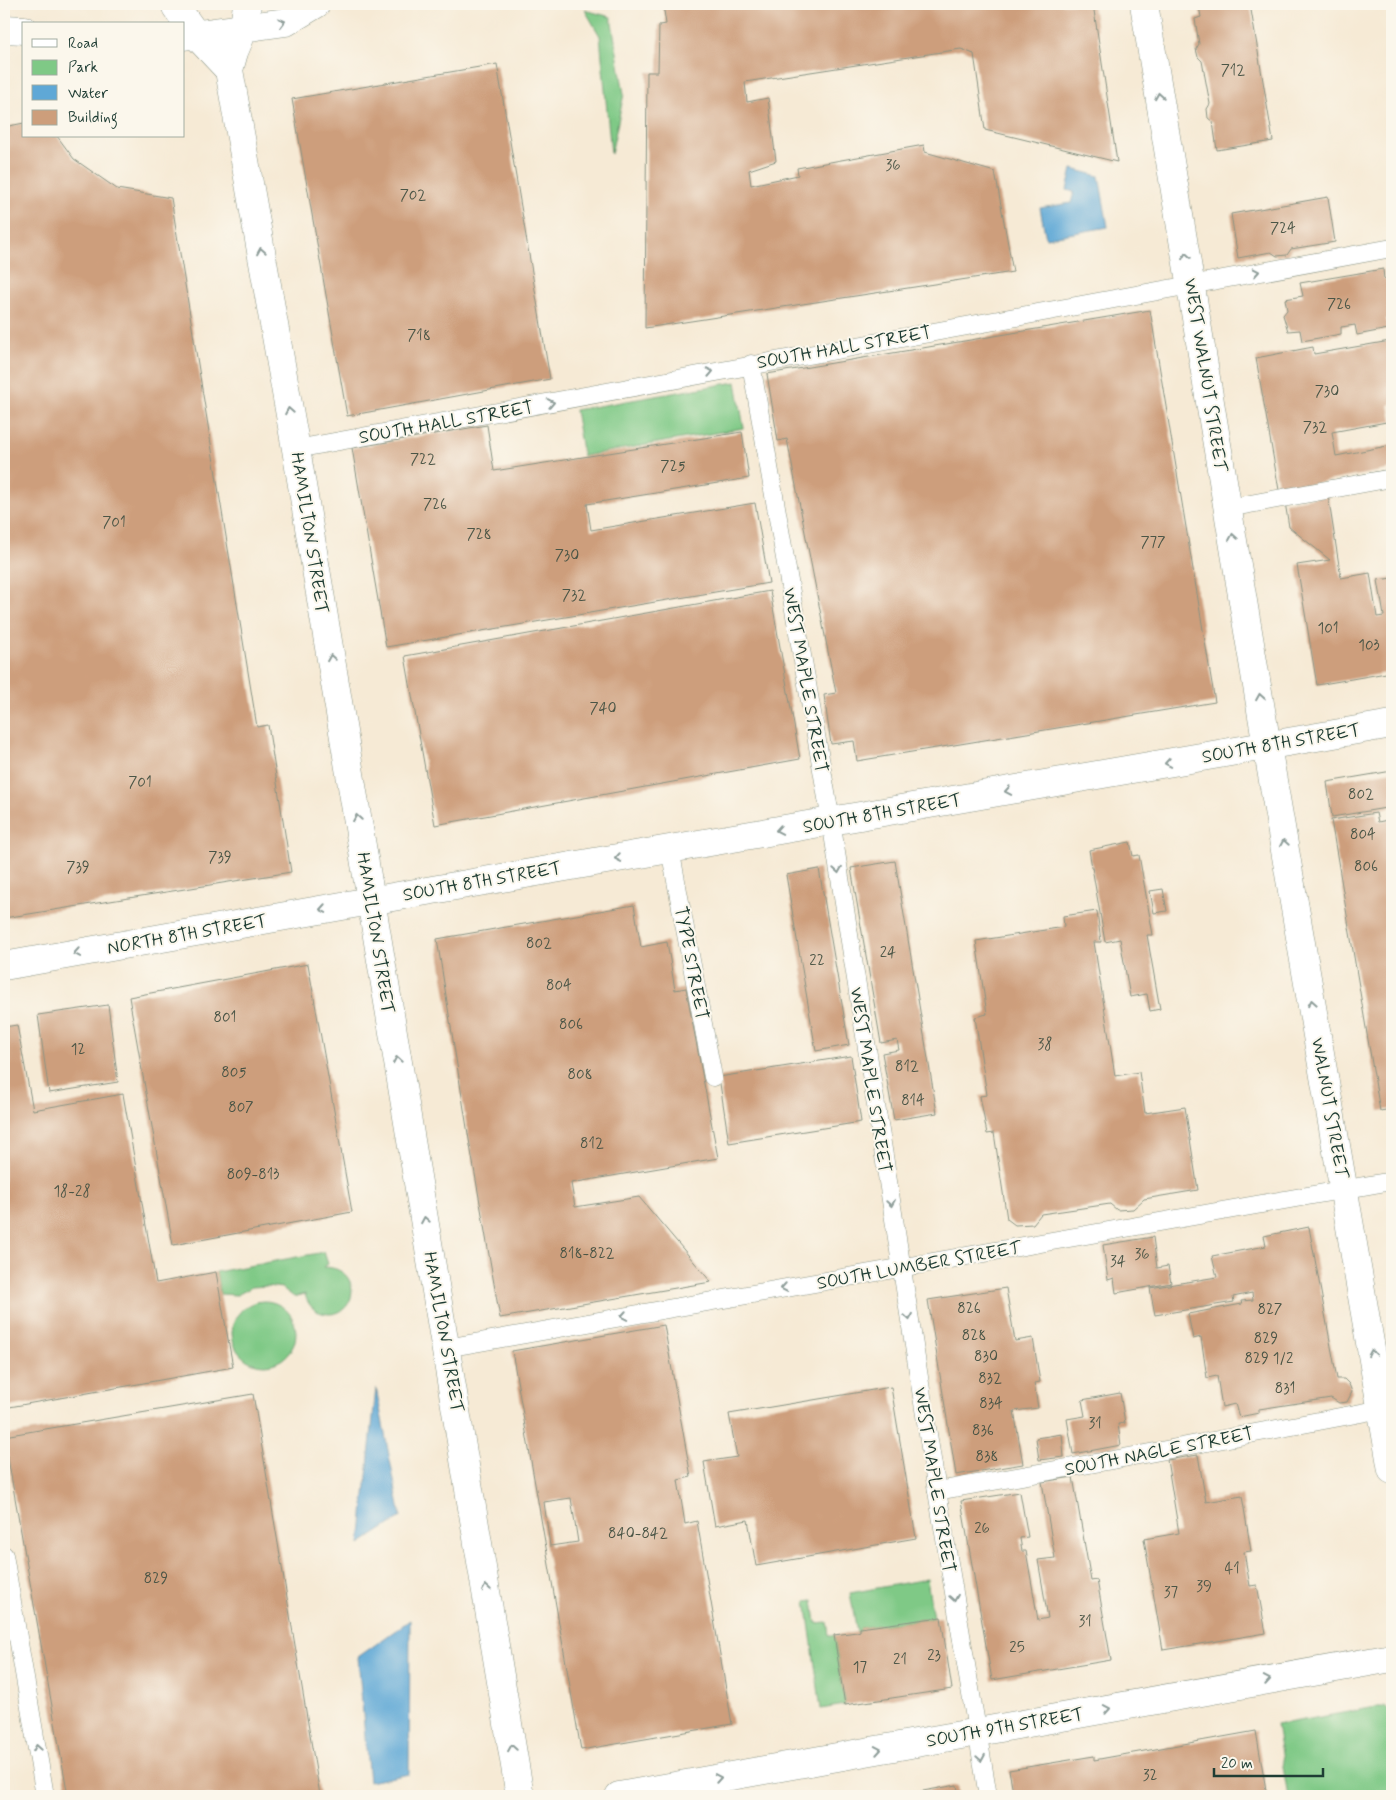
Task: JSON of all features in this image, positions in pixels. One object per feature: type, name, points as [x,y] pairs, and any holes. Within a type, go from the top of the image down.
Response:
[{"type":"main road","points":[[175,4],[183,22]]},
{"type":"main road","points":[[229,70],[190,36],[245,16],[286,22],[316,4]]},
{"type":"main road","name":"WEST WALNUT STREET","points":[[1144,4],[1268,746]]},
{"type":"main road","name":"HAMILTON STREET","points":[[245,16],[229,70],[296,449],[520,1796]]},
{"type":"main road","points":[[4,29],[22,30]]},
{"type":"main road","name":"SOUTH 8TH STREET","points":[[371,901],[1392,724]]},
{"type":"main road","name":"WALNUT STREET","points":[[1268,746],[1344,1190],[1384,1399],[1392,1470]]},
{"type":"main road","name":"NORTH 8TH STREET","points":[[4,966],[371,901]]},
{"type":"main road","name":"SOUTH 9TH STREET","points":[[619,1796],[1392,1658]]},
{"type":"lane","name":"SOUTH HALL STREET","points":[[296,449],[535,406],[751,364],[1392,248]]},
{"type":"lane","name":"WEST MAPLE STREET","points":[[751,364],[831,821],[937,1492],[988,1796]]},
{"type":"lane","points":[[1228,508],[1392,478]]},
{"type":"lane","name":"TYPE STREET","points":[[670,849],[713,1077]]},
{"type":"lane","name":"SOUTH LUMBER STREET","points":[[446,1348],[1392,1181]]},
{"type":"lane","name":"SOUTH NAGLE STREET","points":[[937,1492],[1128,1458],[1384,1399]]},
{"type":"lane","points":[[4,1555],[10,1623],[45,1796]]},
{"type":"green space","points":[[585,10],[611,17],[624,94],[611,154],[600,36]]},
{"type":"green space","points":[[736,382],[744,428],[583,456],[575,410]]},
{"type":"green space","points":[[324,1252],[328,1264],[323,1267],[337,1269],[346,1275],[351,1284],[352,1293],[349,1302],[343,1310],[334,1314],[322,1313],[316,1310],[311,1306],[305,1294],[294,1297],[282,1288],[252,1287],[237,1295],[220,1294],[216,1272]]},
{"type":"green space","points":[[264,1301],[276,1303],[287,1310],[294,1321],[296,1333],[294,1345],[287,1356],[276,1363],[264,1365],[252,1363],[241,1356],[234,1345],[232,1333],[234,1321],[241,1310],[252,1303]]},
{"type":"green space","points":[[927,1579],[933,1618],[860,1628],[860,1631],[857,1632],[850,1593]]},
{"type":"green space","points":[[813,1600],[816,1623],[827,1622],[829,1635],[834,1635],[845,1705],[821,1709],[806,1601]]},
{"type":"green space","points":[[1385,1707],[1391,1713],[1392,1796],[1288,1796],[1276,1725]]},
{"type":"water","points":[[1072,169],[1099,176],[1108,227],[1046,238],[1040,208],[1071,203],[1074,192],[1067,190]]},
{"type":"water","points":[[376,1388],[401,1517],[360,1544]]},
{"type":"water","points":[[410,1620],[409,1774],[369,1782],[358,1657]]},
{"type":"building","points":[[663,4],[1093,4],[1117,162],[985,130],[974,54],[961,49],[745,82],[747,102],[768,98],[776,161],[749,170],[751,185],[798,175],[797,168],[924,145],[925,152],[995,172],[1013,272],[645,328],[647,72],[658,72],[659,25],[666,24]]},
{"type":"building","points":[[1193,4],[1250,4],[1273,141],[1217,150],[1213,122],[1208,118],[1207,109],[1210,104],[1202,61],[1198,57],[1196,49],[1199,44],[1195,19],[1201,17],[1199,6],[1193,7]]},
{"type":"building","points":[[497,64],[550,379],[347,416],[292,99]]},
{"type":"building","points":[[22,123],[22,138],[58,138],[74,159],[117,189],[171,198],[257,727],[268,725],[291,872],[4,918],[4,127]]},
{"type":"building","points":[[1328,197],[1335,242],[1291,249],[1287,255],[1277,256],[1271,252],[1238,258],[1231,214]]},
{"type":"building","points":[[1383,269],[1384,279],[1392,278],[1392,317],[1386,318],[1388,329],[1357,335],[1355,325],[1341,327],[1341,334],[1302,341],[1300,330],[1288,331],[1283,315],[1287,310],[1285,299],[1303,296],[1300,283]]},
{"type":"building","points":[[1150,310],[1215,702],[857,761],[854,741],[831,744],[824,695],[836,693],[787,439],[778,441],[767,374]]},
{"type":"building","points":[[1390,341],[1392,354],[1392,404],[1389,405],[1392,421],[1332,432],[1336,456],[1392,445],[1392,469],[1279,490],[1256,358],[1313,347],[1314,354]]},
{"type":"building","points":[[487,425],[494,471],[742,432],[749,478],[587,504],[591,530],[755,503],[769,583],[386,647],[352,448]]},
{"type":"building","points":[[1328,495],[1341,578],[1370,573],[1377,617],[1384,616],[1378,580],[1392,578],[1392,672],[1317,685],[1297,565],[1330,560],[1289,527],[1285,502]]},
{"type":"building","points":[[770,591],[800,759],[435,825],[405,656]]},
{"type":"building","points":[[1392,771],[1392,807],[1332,817],[1327,782]]},
{"type":"building","points":[[1376,813],[1378,822],[1392,819],[1392,1109],[1380,1111],[1331,820]]},
{"type":"building","points":[[1130,842],[1133,856],[1139,855],[1153,935],[1147,935],[1160,1009],[1150,1011],[1147,994],[1130,997],[1120,939],[1105,942],[1089,850]]},
{"type":"building","points":[[895,861],[937,1113],[894,1120],[882,1053],[899,1050],[897,1040],[881,1043],[851,868]]},
{"type":"building","points":[[819,869],[849,1045],[816,1051],[786,875]]},
{"type":"building","points":[[1163,889],[1167,911],[1154,913],[1150,891]]},
{"type":"building","points":[[634,905],[641,947],[667,942],[675,990],[686,988],[718,1158],[571,1183],[575,1207],[639,1197],[711,1282],[500,1318],[437,939]]},
{"type":"building","points":[[1097,911],[1101,942],[1094,942],[1115,1076],[1139,1072],[1145,1113],[1185,1107],[1198,1190],[1144,1199],[1133,1209],[1117,1210],[1110,1204],[1041,1214],[1033,1224],[1015,1225],[1007,1219],[994,1133],[987,1134],[980,1096],[987,1095],[975,1017],[987,1014],[976,941],[1064,927],[1063,916]]},
{"type":"building","points":[[308,964],[352,1212],[173,1245],[129,997]]},
{"type":"building","points":[[108,1005],[118,1082],[49,1093],[38,1015]]},
{"type":"building","points":[[17,1025],[33,1110],[123,1094],[156,1283],[216,1272],[233,1367],[4,1408],[4,1027]]},
{"type":"building","points":[[851,1056],[861,1122],[729,1143],[719,1077]]},
{"type":"building","points":[[1309,1227],[1337,1379],[1344,1379],[1349,1384],[1352,1392],[1347,1402],[1339,1403],[1331,1398],[1259,1409],[1259,1413],[1239,1417],[1235,1404],[1222,1407],[1217,1376],[1207,1378],[1201,1337],[1193,1339],[1188,1314],[1242,1304],[1241,1301],[1253,1300],[1252,1293],[1233,1297],[1234,1302],[1155,1315],[1150,1288],[1217,1277],[1212,1256],[1266,1246],[1264,1236]]},
{"type":"building","points":[[1153,1237],[1157,1268],[1168,1266],[1171,1283],[1116,1293],[1114,1278],[1108,1280],[1103,1245]]},
{"type":"building","points":[[1006,1288],[1015,1341],[1033,1338],[1040,1382],[1034,1383],[1038,1408],[1014,1411],[1023,1464],[956,1475],[928,1300]]},
{"type":"building","points":[[664,1325],[691,1477],[678,1480],[685,1524],[697,1521],[732,1724],[581,1750],[512,1351]],"holes":[[[571,1498],[578,1542],[550,1546],[544,1502]]]},
{"type":"building","points":[[891,1387],[916,1538],[756,1566],[748,1520],[715,1526],[704,1462],[737,1457],[729,1414]]},
{"type":"building","points":[[1120,1393],[1125,1423],[1118,1424],[1121,1445],[1073,1454],[1067,1419],[1085,1416],[1082,1400]]},
{"type":"building","points":[[253,1394],[320,1795],[68,1796],[4,1436]]},
{"type":"building","points":[[1062,1434],[1064,1457],[1039,1460],[1036,1438]]},
{"type":"building","points":[[1198,1455],[1206,1502],[1242,1496],[1251,1551],[1244,1552],[1250,1586],[1257,1585],[1266,1633],[1163,1650],[1144,1539],[1179,1533],[1167,1460]]},
{"type":"building","points":[[1073,1477],[1091,1581],[1097,1580],[1111,1660],[992,1680],[961,1501],[1020,1492],[1028,1537],[1020,1538],[1022,1551],[1026,1551],[1038,1620],[1048,1618],[1038,1560],[1055,1558],[1042,1482]]},
{"type":"building","points":[[941,1617],[952,1689],[845,1705],[834,1635],[857,1632],[860,1631],[860,1628]]},
{"type":"building","points":[[1256,1731],[1267,1796],[1014,1796],[1009,1770],[1094,1756],[1094,1760]]},
{"type":"building","points":[[957,1785],[959,1796],[900,1796],[900,1795]]}]
